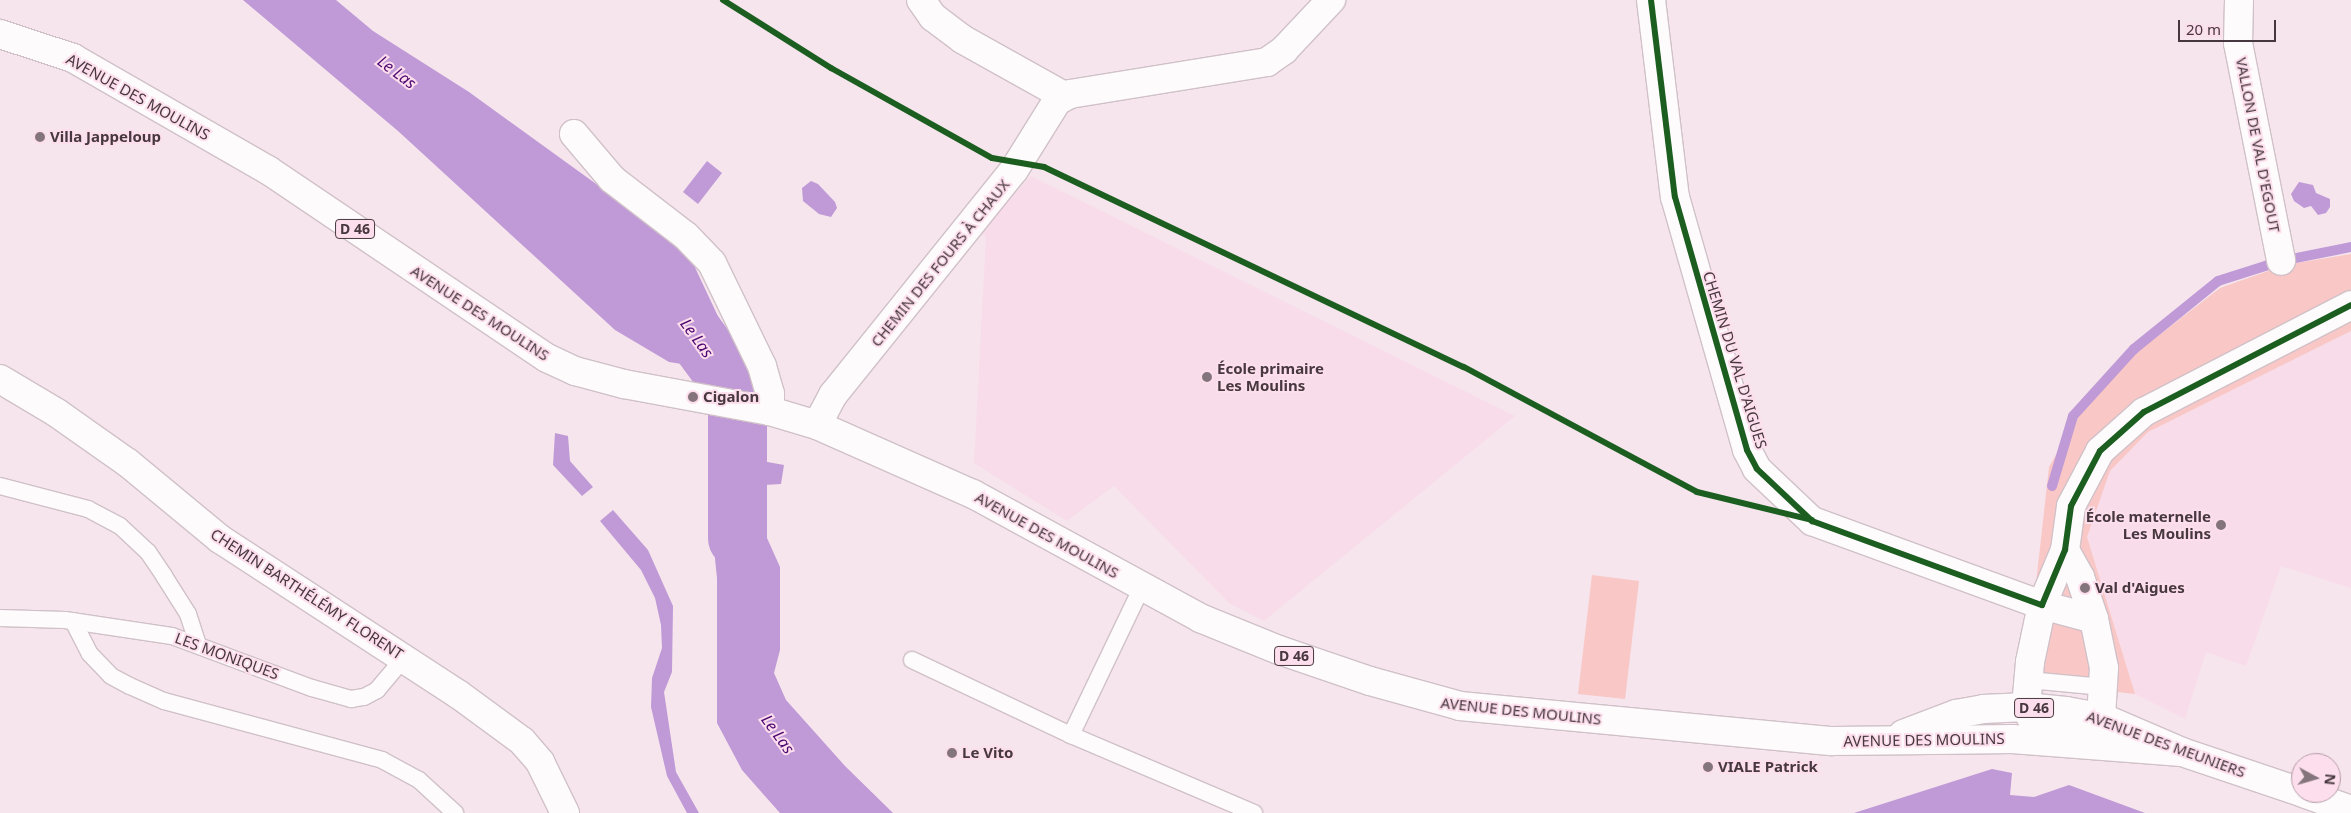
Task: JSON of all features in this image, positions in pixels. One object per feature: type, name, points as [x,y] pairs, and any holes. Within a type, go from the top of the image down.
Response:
[{"type":"street","points":[[921,0],[933,17],[962,39],[1064,96],[1267,62],[1284,50],[1331,0]]},
{"type":"street","name":"CHEMIN DU VAL D'AIGUES","points":[[1651,0],[1675,197],[1723,372],[1747,450],[1757,469],[1812,520],[2042,604],[2094,619]]},
{"type":"street","name":"VALLON DE VAL D'EGOUT","points":[[2238,0],[2238,43],[2281,261]]},
{"type":"street","name":"AVENUE DES MOULINS","points":[[0,34],[73,58],[268,170],[547,358],[575,371],[624,384],[760,409],[817,426],[973,494],[1142,587],[1254,641],[1440,703],[1832,741],[1957,740],[2069,742],[2182,752]]},
{"type":"street","name":"CHEMIN DES FOURS À CHAUX","points":[[817,426],[833,395],[1014,170],[1046,115],[1064,96]]},
{"type":"street","points":[[574,134],[612,179],[680,232],[712,263],[762,366],[770,394],[760,409]]},
{"type":"street","points":[[2031,717],[2029,680],[2042,604],[2066,550],[2071,506],[2100,451],[2144,412],[2351,305]]},
{"type":"street","name":"CHEMIN BARTHÉLÉMY FLORENT","points":[[0,379],[56,413],[128,463],[220,540],[404,658],[522,741],[540,762],[565,813]]},
{"type":"street","points":[[2066,550],[2080,577],[2094,619],[2104,668],[2101,717]]},
{"type":"street","name":"AVENUE DES MEUNIERS","points":[[1885,740],[1970,711],[2031,717],[2101,717],[2182,752],[2291,789]]},
{"type":"street","points":[[1957,740],[2031,717]]},
{"type":"street","points":[[2031,717],[2069,742]]},
{"type":"street","name":"AVENUE DES MEUNIERS","points":[[2331,803],[2351,810]]},
{"type":"lane","points":[[0,486],[88,509],[120,526],[148,552],[164,576],[188,614],[198,644]]},
{"type":"lane","points":[[1071,735],[1142,587]]},
{"type":"lane","name":"LES MONIQUES","points":[[0,618],[73,621],[164,635],[198,644],[312,688],[351,699],[364,697],[377,690],[404,658]]},
{"type":"lane","points":[[73,621],[90,654],[111,676],[130,686],[164,701],[382,760],[419,780],[454,813]]},
{"type":"lane","points":[[912,660],[1071,735],[1254,813]]},
{"type":"lane","points":[[2029,680],[2103,687]]},
{"type":"shaded area","name":"École primaire Les Moulins","points":[[1031,176],[1515,416],[1264,621],[1229,603],[1114,486],[1067,521],[974,463],[986,236],[979,232]]},
{"type":"shaded area","points":[[2351,254],[2351,331],[2148,432],[2110,471],[2087,537],[2135,694],[2025,682],[2049,467],[2079,415],[2136,353],[2220,288],[2285,265]]},
{"type":"shaded area","name":"École maternelle Les Moulins","points":[[2351,331],[2351,588],[2281,566],[2246,666],[2206,652],[2185,719],[2135,694],[2087,537],[2110,471],[2148,432]]},
{"type":"shaded area","points":[[1592,575],[1639,581],[1625,699],[1578,694]]},
{"type":"water","points":[[243,0],[336,0],[373,31],[469,92],[646,220],[692,261],[745,374],[669,362],[615,330],[398,131]]},
{"type":"water","points":[[707,161],[722,173],[698,204],[683,192]]},
{"type":"water","points":[[811,181],[818,184],[835,202],[837,208],[831,217],[819,214],[803,201],[802,188]]},
{"type":"water","points":[[2299,182],[2313,185],[2316,193],[2330,199],[2330,207],[2326,213],[2318,215],[2311,206],[2304,208],[2294,201],[2291,194]]},
{"type":"water","points":[[555,433],[568,436],[570,461],[593,487],[582,496],[553,465]]},
{"type":"water","points":[[711,452],[784,465],[781,484],[764,485],[767,538],[780,567],[780,650],[774,673],[786,700],[845,766],[893,813],[780,813],[742,770],[717,723],[717,578],[710,511]]},
{"type":"water","points":[[613,510],[648,550],[673,606],[672,672],[664,692],[676,772],[699,813],[687,813],[667,776],[651,707],[652,678],[662,648],[661,625],[655,598],[641,570],[600,521]]},
{"type":"water","points":[[1992,769],[2012,773],[2010,795],[2034,797],[2069,785],[2145,813],[1854,813]]},
{"type":"waterway","points":[[2052,486],[2073,416],[2134,349],[2218,281],[2281,261],[2351,247]]},
{"type":"waterway","name":"Le Las","points":[[673,305],[737,392],[737,538]]},
{"type":"cycle path","points":[[723,0],[831,68],[992,158],[1044,167],[1464,367],[1697,492],[1812,520]]},
{"type":"cycle path","points":[[1651,0],[1675,197],[1747,450],[1757,469],[1812,521],[2042,605],[2065,550],[2071,506],[2100,451],[2144,412],[2351,305]]},
{"type":"place","name":"Villa Jappeloup","points":[[40,137]]},
{"type":"place","name":"École primaire Les Moulins","points":[[1207,377]]},
{"type":"place","name":"Cigalon","points":[[693,397]]},
{"type":"place","name":"École maternelle Les Moulins","points":[[2221,525]]},
{"type":"place","name":"Val d'Aigues","points":[[2085,588]]},
{"type":"place","name":"Le Vito","points":[[952,753]]},
{"type":"place","name":"VIALE Patrick","points":[[1708,767]]}]
